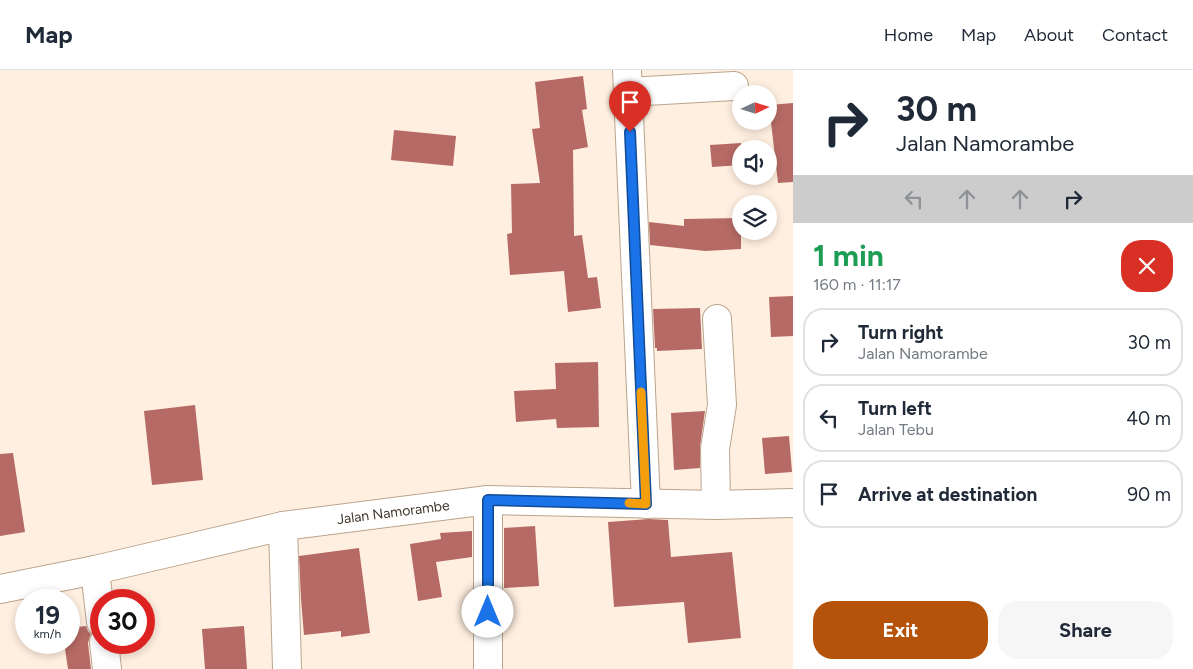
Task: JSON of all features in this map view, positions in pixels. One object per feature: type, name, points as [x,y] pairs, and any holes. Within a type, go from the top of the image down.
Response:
[{"type":"street","points":[[646,504],[627,81],[732,86]]},
{"type":"street","points":[[716,505],[714,449],[722,405],[717,319]]},
{"type":"street","points":[[488,500],[488,669]]},
{"type":"street","name":"Jalan Namorambe","points":[[0,590],[283,526],[488,500],[716,505],[793,503]]},
{"type":"street","points":[[283,526],[287,669]]},
{"type":"street","points":[[95,570],[97,589]]},
{"type":"street","points":[[105,654],[107,669]]},
{"type":"building","points":[[583,76],[587,109],[582,110],[588,147],[573,150],[574,236],[582,235],[588,278],[597,277],[601,308],[568,312],[564,271],[510,275],[507,234],[512,233],[511,184],[540,183],[532,129],[540,128],[535,82]]},
{"type":"building","points":[[793,103],[793,182],[778,183],[777,140],[773,140],[772,130],[778,130],[778,104]]},
{"type":"building","points":[[394,130],[456,136],[453,166],[391,160]]},
{"type":"building","points":[[732,144],[732,166],[712,167],[710,145]]},
{"type":"building","points":[[732,218],[732,240],[741,240],[741,249],[705,251],[650,245],[649,222],[684,226],[684,219]]},
{"type":"building","points":[[793,296],[793,336],[771,337],[769,297]]},
{"type":"building","points":[[700,308],[702,349],[657,351],[657,348],[655,348],[653,309]]},
{"type":"building","points":[[598,362],[599,427],[557,428],[556,419],[516,422],[514,391],[556,389],[555,363]]},
{"type":"building","points":[[195,405],[203,480],[152,485],[144,411]]},
{"type":"building","points":[[705,411],[700,447],[700,468],[674,470],[671,413]]},
{"type":"building","points":[[789,436],[792,472],[765,474],[762,438]]},
{"type":"building","points":[[13,453],[25,532],[0,536],[0,454]]},
{"type":"building","points":[[649,519],[668,520],[671,557],[732,552],[741,638],[688,643],[684,602],[614,607],[608,522]]},
{"type":"building","points":[[535,526],[539,586],[504,588],[504,528]]},
{"type":"building","points":[[472,531],[472,557],[436,562],[442,597],[418,601],[410,544],[441,539],[440,533]]},
{"type":"building","points":[[359,548],[370,633],[341,637],[341,631],[304,635],[299,556]]},
{"type":"building","points":[[86,626],[90,633],[88,643],[91,669],[68,669],[66,654],[80,654],[80,627]]},
{"type":"building","points":[[244,626],[247,669],[205,669],[202,629]]},
{"type":"slow traffic","points":[[629,503],[646,504],[641,392]]},
{"type":"route","points":[[488,612],[488,500],[646,504],[630,132]]}]
